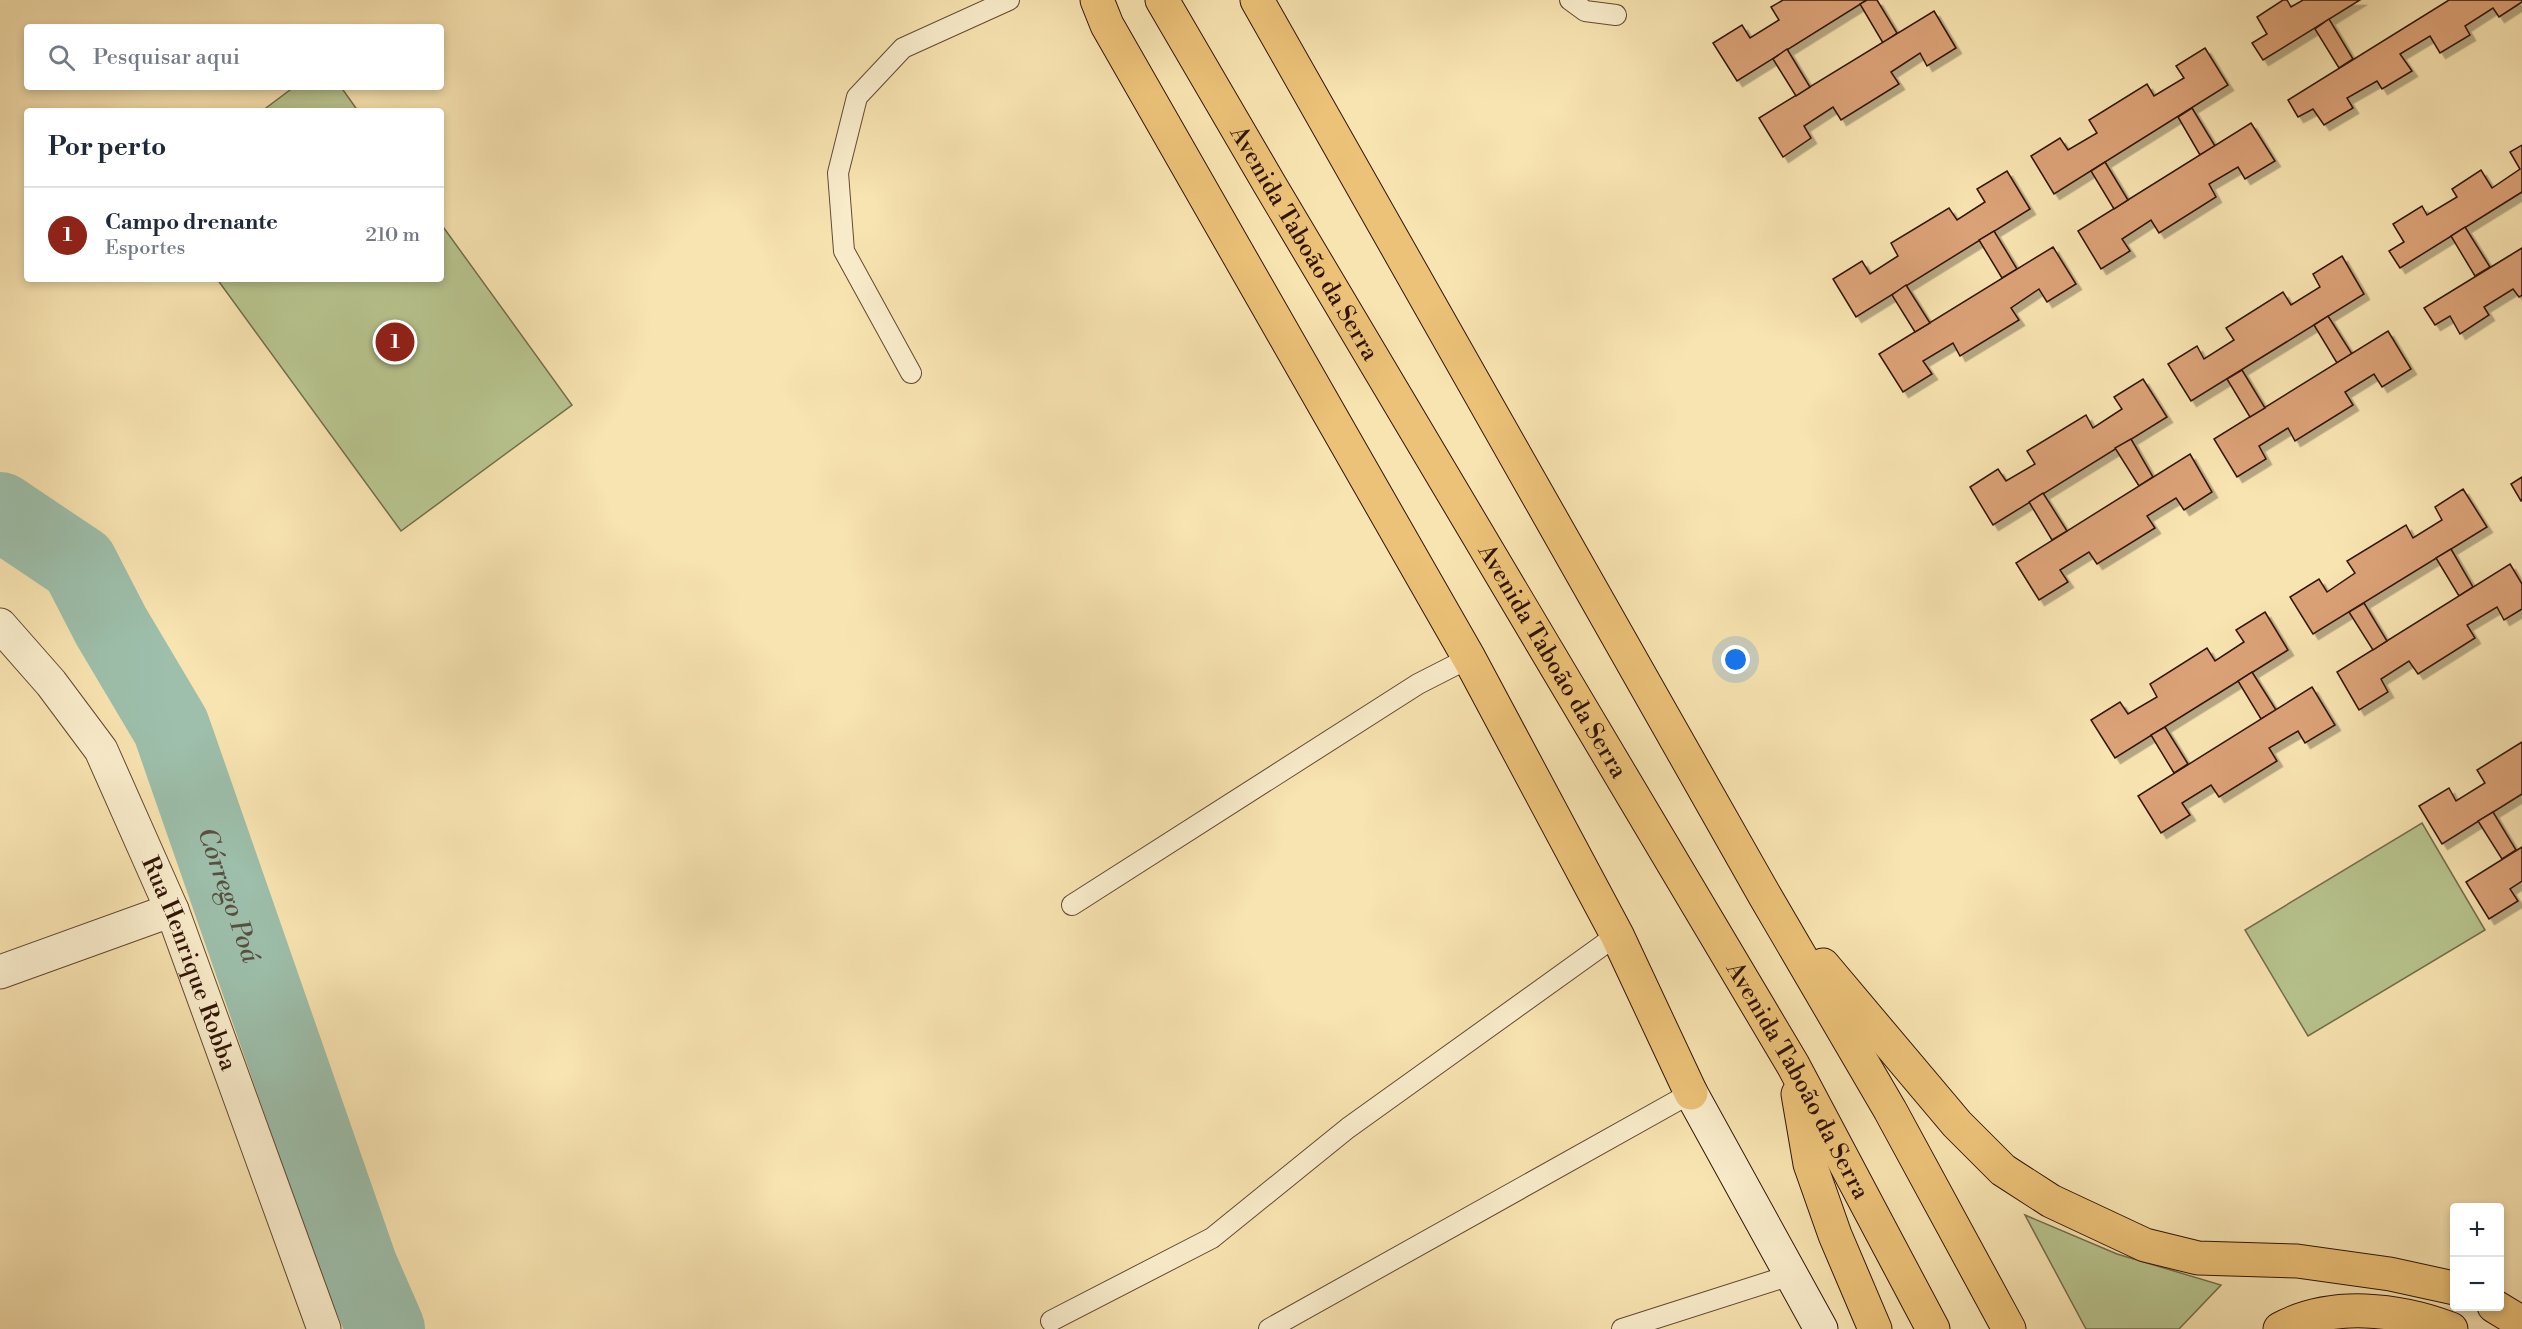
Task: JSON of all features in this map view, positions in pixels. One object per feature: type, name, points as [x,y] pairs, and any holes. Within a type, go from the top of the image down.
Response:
[{"type":"highway","points":[[1097,0],[1107,25],[1469,658],[1617,935],[1690,1093]]},
{"type":"highway","name":"Avenida Taboão da Serra","points":[[1162,0],[1793,1065],[1933,1329]]},
{"type":"highway","points":[[1257,0],[1765,896],[1890,1110],[2009,1329]]},
{"type":"highway","points":[[1765,896],[1957,1124],[2003,1170],[2050,1202],[2145,1245],[2198,1258],[2297,1261],[2390,1274],[2450,1287]]},
{"type":"highway","points":[[1793,1065],[1810,1164],[1835,1235],[1875,1329]]},
{"type":"highway","points":[[2503,1311],[2522,1323]]},
{"type":"highway","points":[[2280,1329],[2328,1312],[2361,1312],[2421,1318],[2451,1329]]},
{"type":"street","name":"Rua Henrique Robba","points":[[0,625],[51,683],[101,750],[172,910],[324,1329]]},
{"type":"street","points":[[0,972],[172,910]]},
{"type":"street","points":[[1690,1093],[1821,1329]]},
{"type":"lane","points":[[911,372],[844,251],[838,173],[857,97],[903,48],[1009,0]]},
{"type":"lane","points":[[1570,0],[1585,11],[1616,15]]},
{"type":"lane","points":[[1072,905],[1418,684],[1469,658]]},
{"type":"lane","points":[[1051,1322],[1212,1238],[1348,1128],[1617,935]]},
{"type":"lane","points":[[1269,1329],[1690,1093]]},
{"type":"lane","points":[[1622,1329],[1791,1275]]},
{"type":"green space","points":[[290,90],[343,90],[356,108],[266,108]]},
{"type":"green space","points":[[444,228],[572,405],[401,531],[219,282],[444,282]]},
{"type":"green space","points":[[2422,823],[2485,930],[2308,1036],[2245,930]]},
{"type":"green space","points":[[2025,1215],[2117,1254],[2221,1285],[2179,1329],[2086,1329]]},
{"type":"building","points":[[1783,0],[1867,0],[1737,81],[1713,43],[1742,25],[1750,38],[1779,20],[1771,7]]},
{"type":"building","points":[[1867,0],[1877,0],[1897,33],[1883,43],[1860,4]]},
{"type":"building","points":[[2283,0],[2287,0],[2291,7],[2303,0],[2360,0],[2263,60],[2252,43],[2267,34],[2257,17]]},
{"type":"building","points":[[2449,0],[2522,0],[2522,2],[2499,17],[2493,8],[2465,26],[2470,35],[2440,53],[2430,36],[2400,54],[2412,71],[2382,89],[2377,81],[2347,98],[2353,108],[2324,125],[2313,109],[2298,117],[2288,100]]},
{"type":"building","points":[[1934,11],[1956,48],[1927,66],[1920,53],[1891,72],[1899,84],[1841,120],[1833,107],[1804,126],[1811,138],[1783,157],[1759,118]]},
{"type":"building","points":[[2329,19],[2353,59],[2339,68],[2315,29]]},
{"type":"building","points":[[2205,48],[2228,85],[2054,194],[2031,156],[2060,138],[2068,150],[2097,133],[2089,120],[2147,84],[2154,96],[2184,78],[2176,66]]},
{"type":"building","points":[[1787,49],[1810,87],[1796,96],[1773,59]]},
{"type":"building","points":[[2192,108],[2215,146],[2200,155],[2178,117]]},
{"type":"building","points":[[2251,123],[2275,161],[2245,179],[2238,167],[2209,184],[2216,197],[2159,233],[2151,220],[2122,239],[2130,251],[2101,269],[2078,231]]},
{"type":"building","points":[[2522,145],[2522,192],[2400,268],[2389,251],[2404,242],[2393,224],[2422,206],[2427,215],[2457,197],[2452,189],[2481,170],[2492,188],[2520,169],[2510,152]]},
{"type":"building","points":[[2105,162],[2128,200],[2114,209],[2091,171]]},
{"type":"building","points":[[2007,171],[2030,209],[1856,317],[1833,279],[1862,261],[1870,274],[1898,256],[1891,243],[1949,208],[1957,220],[1985,202],[1977,189]]},
{"type":"building","points":[[2465,227],[2490,267],[2475,276],[2451,236]]},
{"type":"building","points":[[1994,231],[2017,269],[2002,278],[1979,240]]},
{"type":"building","points":[[2053,247],[2076,284],[2047,302],[2039,289],[2011,308],[2019,320],[1960,356],[1953,343],[1923,361],[1932,374],[1903,392],[1879,354]]},
{"type":"building","points":[[2522,248],[2522,295],[2519,297],[2513,289],[2484,307],[2489,315],[2460,334],[2450,316],[2435,325],[2424,308]]},
{"type":"building","points":[[2342,256],[2364,294],[2191,401],[2168,364],[2197,346],[2204,359],[2234,340],[2226,328],[2283,292],[2291,305],[2320,287],[2313,274]]},
{"type":"building","points":[[1906,285],[1930,323],[1915,332],[1892,295]]},
{"type":"building","points":[[2328,316],[2352,354],[2337,363],[2314,325]]},
{"type":"building","points":[[2388,331],[2411,369],[2382,387],[2374,374],[2345,392],[2353,405],[2295,441],[2288,428],[2259,446],[2266,459],[2237,477],[2214,439]]},
{"type":"building","points":[[2242,370],[2265,408],[2250,417],[2227,379]]},
{"type":"building","points":[[2143,379],[2167,417],[1993,525],[1970,487],[1998,469],[2006,481],[2035,464],[2027,451],[2086,415],[2093,428],[2122,409],[2114,397]]},
{"type":"building","points":[[2131,439],[2153,477],[2139,486],[2115,448]]},
{"type":"building","points":[[2190,454],[2212,492],[2184,510],[2176,498],[2147,516],[2155,528],[2097,564],[2089,552],[2060,570],[2068,582],[2039,600],[2016,563]]},
{"type":"building","points":[[2522,477],[2522,501],[2521,501],[2511,484]]},
{"type":"building","points":[[2463,489],[2487,527],[2313,634],[2290,597],[2319,579],[2327,592],[2355,573],[2347,561],[2406,525],[2413,538],[2442,520],[2435,507]]},
{"type":"building","points":[[2043,493],[2067,531],[2052,540],[2029,502]]},
{"type":"building","points":[[2451,549],[2473,587],[2459,596],[2436,558]]},
{"type":"building","points":[[2510,564],[2522,584],[2522,609],[2504,620],[2497,607],[2467,625],[2475,638],[2418,674],[2409,661],[2381,679],[2388,692],[2359,710],[2337,672]]},
{"type":"building","points":[[2364,603],[2387,641],[2373,650],[2349,612]]},
{"type":"building","points":[[2265,612],[2288,650],[2115,758],[2091,720],[2120,702],[2128,714],[2157,697],[2150,684],[2207,648],[2215,661],[2244,642],[2236,630]]},
{"type":"building","points":[[2252,672],[2276,710],[2261,719],[2238,681]]},
{"type":"building","points":[[2312,687],[2335,725],[2305,743],[2298,731],[2269,748],[2277,761],[2219,797],[2211,785],[2182,803],[2190,815],[2161,833],[2138,796]]},
{"type":"building","points":[[2165,727],[2188,764],[2174,773],[2151,735]]},
{"type":"building","points":[[2522,742],[2522,794],[2442,844],[2419,806],[2449,788],[2456,801],[2485,783],[2477,770]]},
{"type":"building","points":[[2493,812],[2516,850],[2502,859],[2478,821]]},
{"type":"building","points":[[2522,847],[2522,881],[2510,889],[2518,901],[2489,919],[2466,882]]},
{"type":"waterway","name":"Córrego Poá","points":[[0,511],[79,564],[111,626],[171,727],[359,1267],[386,1329]]},
{"type":"place","name":"Campo drenante","points":[[395,342]]}]
